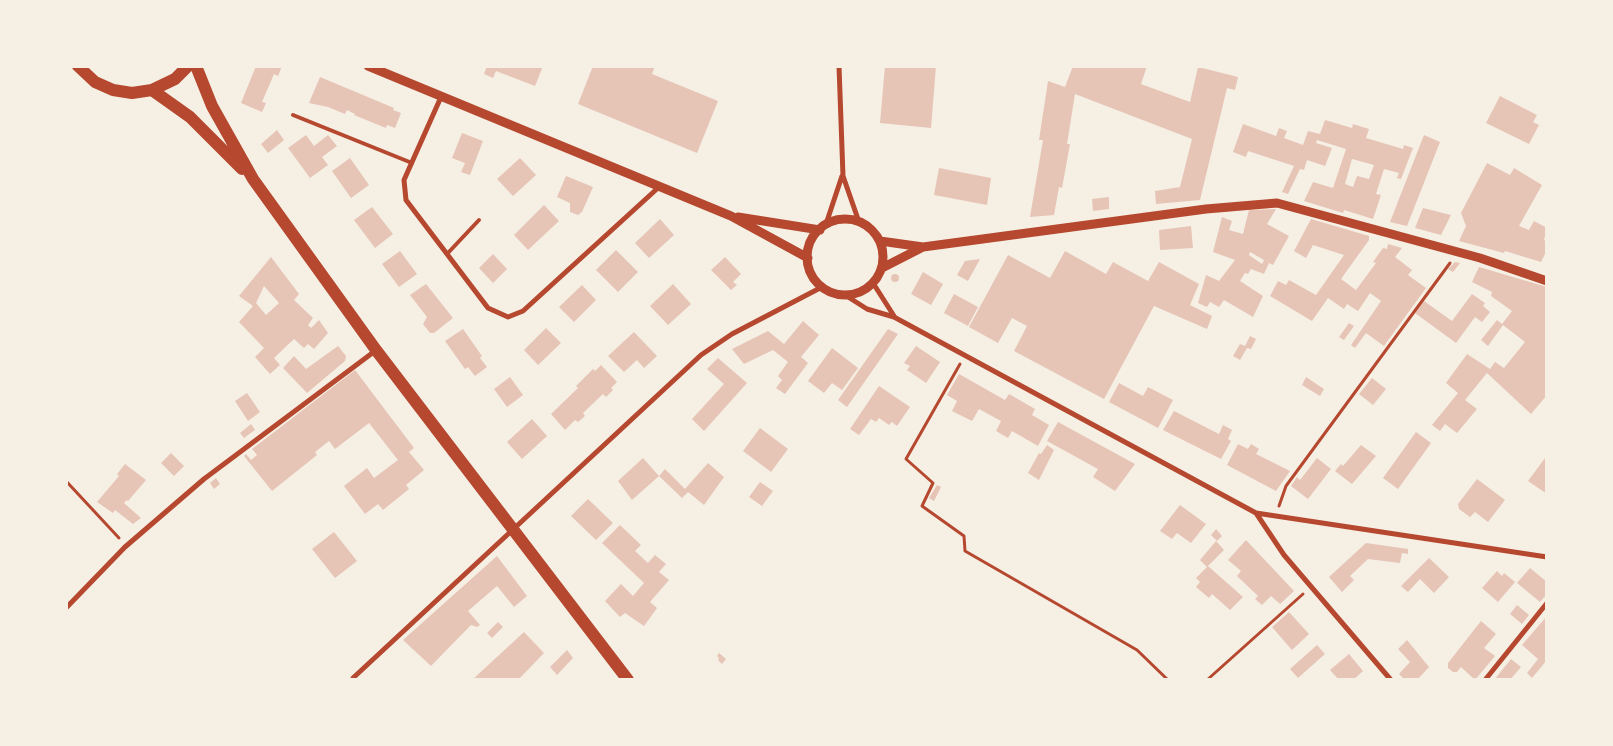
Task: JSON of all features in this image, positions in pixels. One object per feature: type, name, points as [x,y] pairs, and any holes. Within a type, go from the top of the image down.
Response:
[{"type":"main road","points":[[78,66],[95,82],[113,90],[132,93],[152,90],[176,79],[188,66]]},
{"type":"main road","points":[[196,66],[212,106],[253,179],[376,350],[514,528],[628,680]]},
{"type":"main road","points":[[152,90],[190,117],[253,179]]},
{"type":"street","points":[[368,66],[731,216],[808,258]]},
{"type":"street","points":[[839,66],[843,176],[859,222]]},
{"type":"street","points":[[441,97],[404,180],[406,200],[488,308],[508,317],[523,312],[659,187]]},
{"type":"street","points":[[731,216],[823,227],[848,219],[859,222],[871,229],[880,241],[884,254],[882,268],[873,283],[866,290],[845,295],[836,294],[822,287],[810,272],[808,258],[810,244],[823,227],[843,176]]},
{"type":"street","points":[[880,241],[923,247],[1206,209],[1277,203],[1458,252],[1547,281]]},
{"type":"street","points":[[882,268],[923,247]]},
{"type":"street","points":[[873,283],[894,317]]},
{"type":"street","points":[[352,678],[701,355],[732,334],[822,287]]},
{"type":"street","points":[[845,295],[867,309],[894,317],[1256,513],[1547,557]]},
{"type":"street","points":[[66,608],[126,547],[204,479],[376,350]]},
{"type":"street","points":[[1256,513],[1284,555],[1391,680]]},
{"type":"street","points":[[1485,680],[1547,603]]},
{"type":"lane","points":[[293,115],[412,164]]},
{"type":"lane","points":[[447,254],[479,220]]},
{"type":"path","points":[[1276,516],[1286,486],[1458,252]]},
{"type":"path","points":[[964,356],[906,459],[933,483],[922,506],[964,536],[965,551],[1137,650],[1168,680]]},
{"type":"path","points":[[66,481],[126,547]]},
{"type":"path","points":[[1207,680],[1311,586]]},
{"type":"building","points":[[256,66],[282,66],[278,76],[274,74],[262,102],[266,103],[262,112],[241,103]]},
{"type":"building","points":[[487,66],[543,66],[535,86],[496,71],[493,78],[484,74]]},
{"type":"building","points":[[593,66],[655,66],[652,74],[718,101],[697,153],[578,104]]},
{"type":"building","points":[[885,66],[936,66],[931,128],[880,123]]},
{"type":"building","points":[[1073,66],[1147,66],[1141,84],[1190,102],[1198,67],[1238,77],[1235,90],[1227,88],[1200,200],[1156,204],[1155,191],[1180,187],[1192,139],[1075,94],[1067,144],[1070,144],[1062,188],[1059,187],[1054,215],[1030,217],[1043,140],[1039,140],[1048,81],[1065,87]]},
{"type":"building","points":[[320,77],[394,108],[393,110],[401,113],[395,128],[387,125],[386,128],[354,115],[347,110],[345,114],[328,107],[309,103]]},
{"type":"building","points":[[1500,96],[1537,115],[1533,122],[1539,125],[1529,144],[1486,123]]},
{"type":"building","points":[[1325,120],[1352,128],[1353,124],[1369,129],[1366,138],[1403,149],[1404,145],[1413,148],[1401,179],[1397,178],[1399,173],[1384,169],[1376,194],[1381,195],[1373,219],[1344,210],[1343,213],[1304,201],[1313,182],[1333,188],[1346,149],[1317,140],[1316,143],[1332,148],[1325,166],[1307,160],[1304,170],[1300,169],[1288,194],[1282,192],[1294,166],[1248,151],[1246,157],[1233,152],[1243,124],[1276,136],[1279,128],[1287,131],[1284,138],[1303,145],[1308,131],[1320,134]],"holes":[[[1352,159],[1374,165],[1369,179],[1357,176],[1353,187],[1345,184]]]},
{"type":"building","points":[[277,130],[284,140],[268,153],[261,144]]},
{"type":"building","points":[[462,133],[483,141],[470,175],[461,172],[465,163],[452,158]]},
{"type":"building","points":[[306,135],[314,146],[328,135],[337,146],[322,157],[328,165],[310,178],[288,148]]},
{"type":"building","points":[[1424,135],[1440,142],[1407,226],[1390,222]]},
{"type":"building","points":[[350,158],[369,185],[351,198],[332,171]]},
{"type":"building","points":[[520,158],[536,175],[513,196],[497,179]]},
{"type":"building","points":[[1487,163],[1510,175],[1514,168],[1542,185],[1519,226],[1529,230],[1534,221],[1547,228],[1544,240],[1547,242],[1547,250],[1541,262],[1505,251],[1504,253],[1459,241],[1466,226],[1461,213]]},
{"type":"building","points":[[939,168],[991,178],[987,205],[934,195]]},
{"type":"building","points":[[566,176],[593,187],[582,212],[578,215],[570,212],[570,203],[557,197]]},
{"type":"building","points":[[1109,197],[1109,209],[1093,211],[1092,199]]},
{"type":"building","points":[[544,205],[559,221],[528,250],[514,235]]},
{"type":"building","points":[[372,207],[393,234],[375,248],[354,220]]},
{"type":"building","points":[[1423,208],[1451,215],[1441,235],[1415,228]]},
{"type":"building","points":[[1276,209],[1267,224],[1289,236],[1273,265],[1269,263],[1264,274],[1251,269],[1248,274],[1245,273],[1240,281],[1263,296],[1253,317],[1224,300],[1219,307],[1210,302],[1207,307],[1198,303],[1206,275],[1219,281],[1235,260],[1213,252],[1222,217],[1232,221],[1229,230],[1243,234],[1249,210]],"holes":[[[1250,252],[1264,260],[1262,264],[1249,255]]]},
{"type":"building","points":[[660,219],[674,235],[649,258],[635,243]]},
{"type":"building","points":[[1311,219],[1369,236],[1369,240],[1341,279],[1356,290],[1376,263],[1373,262],[1383,248],[1387,249],[1388,244],[1402,248],[1395,257],[1412,270],[1408,275],[1426,288],[1384,346],[1366,333],[1355,348],[1351,345],[1381,301],[1370,293],[1358,311],[1347,304],[1344,309],[1328,298],[1312,321],[1270,296],[1278,281],[1286,285],[1289,280],[1316,295],[1344,255],[1313,245],[1306,258],[1294,251]]},
{"type":"building","points":[[1191,226],[1193,248],[1160,250],[1159,230]]},
{"type":"building","points":[[616,250],[638,272],[618,292],[596,270]]},
{"type":"building","points":[[400,251],[417,274],[399,287],[382,264]]},
{"type":"building","points":[[1065,251],[1106,274],[1113,262],[1148,281],[1159,262],[1199,284],[1190,305],[1212,316],[1207,329],[1154,306],[1104,399],[1014,351],[1027,326],[1012,318],[998,343],[969,327],[1008,255],[1050,278]]},
{"type":"building","points":[[493,254],[507,269],[493,283],[479,268]]},
{"type":"building","points":[[271,257],[299,294],[294,300],[313,318],[308,325],[311,328],[319,320],[328,333],[314,349],[308,344],[304,348],[294,339],[274,358],[280,365],[270,374],[255,357],[264,348],[239,322],[253,306],[239,296]],"holes":[[[264,286],[279,303],[266,315],[256,303]]]},
{"type":"building","points":[[725,257],[741,274],[733,282],[737,285],[731,290],[711,270]]},
{"type":"building","points":[[980,259],[968,281],[957,275],[965,261]]},
{"type":"building","points":[[1455,262],[1460,263],[1453,272],[1448,269]]},
{"type":"building","points":[[1479,267],[1547,287],[1547,395],[1531,414],[1487,373],[1465,400],[1477,409],[1457,433],[1445,424],[1440,431],[1432,425],[1458,393],[1446,383],[1467,354],[1490,369],[1495,362],[1504,368],[1525,342],[1503,325],[1488,346],[1481,340],[1497,320],[1502,324],[1512,311],[1491,296],[1492,292],[1472,282]]},
{"type":"building","points":[[923,272],[943,284],[931,305],[911,294]]},
{"type":"building","points":[[895,274],[899,278],[895,282],[891,278]]},
{"type":"building","points":[[426,284],[453,318],[434,333],[430,333],[423,324],[427,317],[410,295]]},
{"type":"building","points":[[673,284],[691,304],[668,325],[650,306]]},
{"type":"building","points":[[582,285],[596,300],[574,322],[559,307]]},
{"type":"building","points":[[954,294],[978,307],[968,326],[944,313]]},
{"type":"building","points":[[1472,294],[1485,303],[1483,306],[1490,312],[1482,322],[1475,317],[1456,343],[1415,313],[1424,301],[1452,321]]},
{"type":"building","points":[[803,321],[819,335],[801,357],[808,363],[785,394],[776,388],[782,380],[778,376],[788,362],[773,350],[744,364],[732,349],[768,331],[784,344]]},
{"type":"building","points":[[1349,323],[1354,326],[1344,340],[1339,337]]},
{"type":"building","points":[[546,328],[561,343],[538,365],[524,350]]},
{"type":"building","points":[[463,329],[482,356],[480,358],[487,367],[475,376],[468,367],[465,369],[445,341]]},
{"type":"building","points":[[888,329],[898,334],[847,407],[838,400]]},
{"type":"building","points":[[634,332],[657,356],[644,368],[637,360],[624,372],[608,356]]},
{"type":"building","points":[[1250,336],[1256,339],[1251,349],[1247,348],[1240,360],[1233,356],[1240,344],[1245,346]]},
{"type":"building","points":[[338,346],[346,356],[345,361],[307,393],[283,368],[294,356],[306,369]]},
{"type":"building","points":[[916,346],[940,362],[926,383],[907,370],[910,366],[904,363]]},
{"type":"building","points":[[832,348],[858,368],[842,390],[832,383],[824,393],[808,381]]},
{"type":"building","points":[[718,358],[747,383],[704,431],[692,419],[724,384],[707,369]]},
{"type":"building","points":[[601,365],[617,382],[611,388],[613,390],[606,397],[603,394],[583,413],[585,416],[578,422],[575,420],[565,430],[551,414],[578,388],[576,386],[593,369],[595,371]]},
{"type":"building","points":[[355,370],[414,448],[409,452],[424,470],[406,485],[409,489],[383,510],[378,504],[365,514],[344,486],[367,468],[374,478],[398,460],[369,423],[335,449],[329,441],[315,452],[317,455],[272,491],[244,456],[246,454],[251,460],[257,455],[252,449]]},
{"type":"building","points":[[959,374],[1005,400],[1009,394],[1035,409],[1032,415],[1049,425],[1038,446],[1012,431],[1008,438],[996,431],[1001,421],[979,409],[972,421],[952,411],[957,401],[947,395]]},
{"type":"building","points":[[510,377],[523,395],[507,407],[494,389]]},
{"type":"building","points":[[1306,377],[1324,389],[1320,396],[1302,385]]},
{"type":"building","points":[[1372,378],[1386,389],[1373,405],[1359,394]]},
{"type":"building","points":[[1119,383],[1143,396],[1148,387],[1173,400],[1158,428],[1109,402]]},
{"type":"building","points":[[879,386],[910,407],[897,426],[892,422],[889,425],[879,418],[876,422],[871,419],[859,435],[850,429]]},
{"type":"building","points":[[247,393],[260,412],[248,421],[235,401]]},
{"type":"building","points":[[1174,411],[1219,434],[1223,425],[1232,430],[1228,439],[1231,441],[1221,459],[1163,430]]},
{"type":"building","points":[[532,419],[547,436],[522,459],[507,442]]},
{"type":"building","points":[[1058,422],[1135,464],[1115,491],[1093,477],[1098,469],[1047,441]]},
{"type":"building","points":[[251,424],[255,430],[244,438],[240,433]]},
{"type":"building","points":[[760,428],[788,449],[771,472],[743,451]]},
{"type":"building","points":[[1416,432],[1431,443],[1398,489],[1383,478]]},
{"type":"building","points":[[1238,444],[1248,449],[1251,444],[1259,449],[1256,454],[1290,471],[1276,491],[1227,465]]},
{"type":"building","points":[[1047,445],[1054,450],[1039,480],[1028,473],[1039,453],[1041,454]]},
{"type":"building","points":[[1361,445],[1376,456],[1352,484],[1335,471],[1341,464],[1343,466]]},
{"type":"building","points":[[171,453],[184,466],[174,476],[161,463]]},
{"type":"building","points":[[643,458],[659,476],[632,500],[618,481]]},
{"type":"building","points":[[1317,458],[1331,469],[1308,499],[1291,486],[1297,477],[1300,480]]},
{"type":"building","points":[[1545,458],[1547,459],[1547,494],[1528,481]]},
{"type":"building","points":[[708,463],[724,477],[704,505],[688,492],[682,498],[659,476],[665,469],[685,489]]},
{"type":"building","points":[[125,464],[146,480],[128,501],[124,503],[141,518],[133,524],[115,510],[113,513],[97,502],[119,476],[117,474]]},
{"type":"building","points":[[216,478],[220,484],[214,489],[210,483]]},
{"type":"building","points":[[1477,479],[1505,500],[1488,522],[1475,512],[1470,517],[1459,509],[1458,504]]},
{"type":"building","points":[[760,482],[773,491],[762,506],[749,497]]},
{"type":"building","points":[[937,485],[941,487],[934,501],[929,498]]},
{"type":"building","points":[[588,499],[613,523],[596,540],[571,516]]},
{"type":"building","points":[[1180,505],[1206,524],[1191,543],[1177,533],[1172,539],[1160,531]]},
{"type":"building","points":[[620,525],[641,545],[635,551],[648,563],[655,555],[666,564],[659,572],[669,580],[650,602],[657,608],[644,626],[625,613],[620,617],[605,601],[621,584],[633,596],[644,583],[602,543]]},
{"type":"building","points":[[1216,529],[1222,536],[1217,541],[1211,535]]},
{"type":"building","points":[[334,532],[357,561],[335,578],[312,549]]},
{"type":"building","points":[[1246,540],[1294,591],[1280,604],[1271,596],[1262,605],[1255,599],[1258,596],[1237,576],[1241,571],[1228,560]]},
{"type":"building","points":[[1216,541],[1224,550],[1208,566],[1243,597],[1230,610],[1212,594],[1209,598],[1196,587],[1200,582],[1196,578],[1207,567],[1200,560]]},
{"type":"building","points":[[1366,543],[1408,549],[1408,554],[1402,553],[1400,563],[1368,559],[1350,576],[1354,580],[1342,592],[1329,577]]},
{"type":"building","points":[[497,556],[527,596],[514,607],[497,586],[468,611],[480,625],[477,627],[471,625],[431,666],[403,640]]},
{"type":"building","points":[[1429,558],[1449,577],[1434,593],[1420,579],[1408,592],[1401,586]]},
{"type":"building","points":[[1530,568],[1547,582],[1547,594],[1540,602],[1517,583]]},
{"type":"building","points":[[1497,571],[1502,576],[1504,573],[1515,582],[1498,602],[1482,588]]},
{"type":"building","points":[[1517,605],[1529,615],[1522,624],[1510,614]]},
{"type":"building","points":[[1289,612],[1309,634],[1292,650],[1272,627]]},
{"type":"building","points":[[1547,616],[1547,660],[1532,678],[1527,673],[1538,659],[1522,645]]},
{"type":"building","points":[[1481,621],[1496,634],[1484,648],[1495,656],[1475,680],[1461,667],[1457,672],[1453,672],[1448,668],[1448,663]]},
{"type":"building","points":[[498,622],[503,627],[492,638],[487,633]]},
{"type":"building","points":[[524,632],[544,653],[518,680],[472,680]]},
{"type":"building","points":[[1407,640],[1429,667],[1417,680],[1405,680],[1399,674],[1410,662],[1398,649]]},
{"type":"building","points":[[1317,645],[1325,654],[1298,678],[1290,669]]},
{"type":"building","points":[[567,650],[573,658],[557,675],[550,667]]},
{"type":"building","points":[[719,653],[726,659],[722,664],[718,660],[717,656]]},
{"type":"building","points":[[1349,654],[1363,671],[1353,680],[1339,680],[1330,670]]},
{"type":"building","points":[[1511,659],[1521,667],[1510,680],[1494,680]]}]
